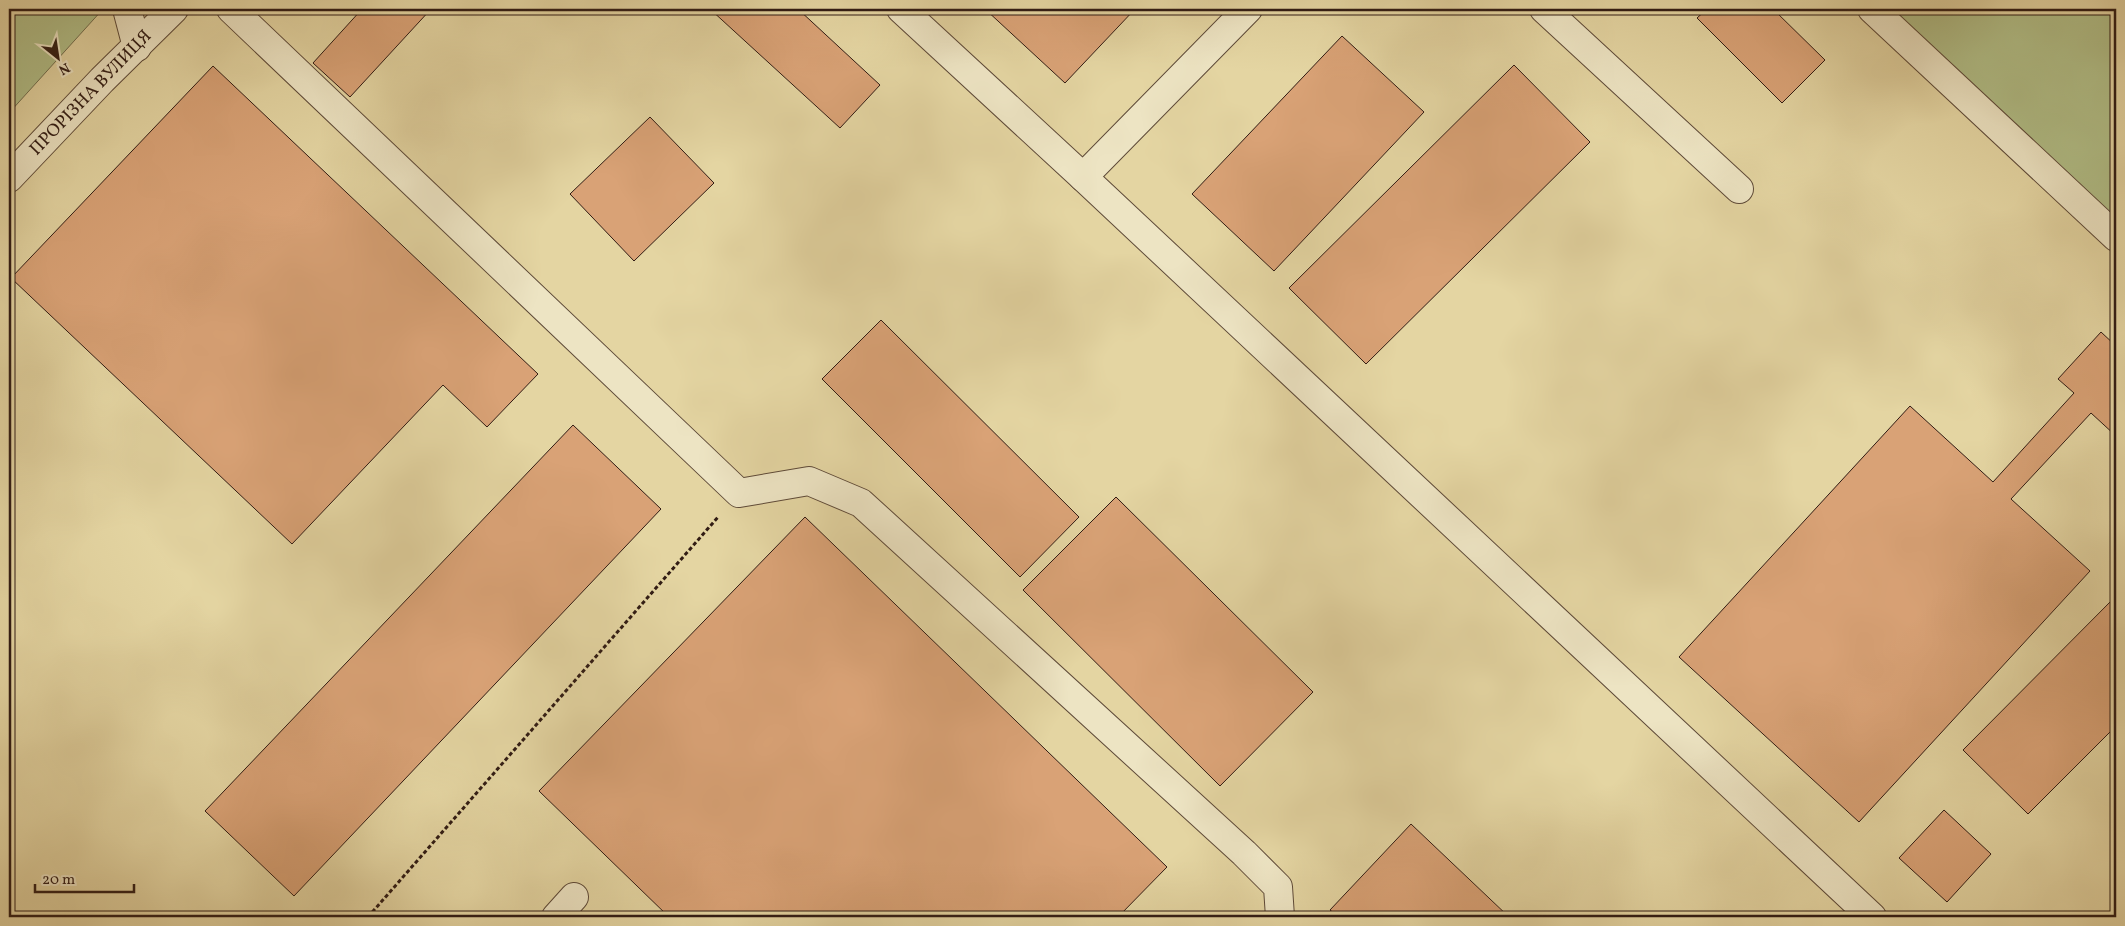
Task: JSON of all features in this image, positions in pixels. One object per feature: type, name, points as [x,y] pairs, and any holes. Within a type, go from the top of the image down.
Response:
[{"type":"street","points":[[128,9],[137,47]]},
{"type":"street","name":"ПРОРІЗНА ВУЛИЦЯ","points":[[9,178],[102,80],[174,9]]},
{"type":"street","points":[[231,9],[740,493],[809,481],[861,503],[1244,853],[1278,887],[1280,917]]},
{"type":"street","points":[[901,9],[1083,177],[1872,917]]},
{"type":"street","points":[[1083,177],[1248,9]]},
{"type":"street","points":[[1544,9],[1739,189]]},
{"type":"street","points":[[1872,9],[2114,232]]},
{"type":"street","points":[[556,917],[574,897]]},
{"type":"path","points":[[368,917],[740,493]]},
{"type":"green space","points":[[9,9],[103,9],[9,113]]},
{"type":"green space","points":[[1872,9],[2116,9],[2116,237]]},
{"type":"building","points":[[362,9],[431,9],[350,97],[313,63]]},
{"type":"building","points":[[710,9],[798,9],[880,85],[840,128]]},
{"type":"building","points":[[985,9],[1135,9],[1065,83]]},
{"type":"building","points":[[1707,9],[1773,9],[1825,60],[1782,103],[1697,18]]},
{"type":"building","points":[[1342,36],[1424,112],[1274,271],[1192,194]]},
{"type":"building","points":[[1514,65],[1590,142],[1366,364],[1289,288]]},
{"type":"building","points":[[213,66],[538,374],[487,427],[443,385],[292,544],[11,278]]},
{"type":"building","points":[[650,117],[714,183],[634,261],[570,194]]},
{"type":"building","points":[[881,320],[1079,517],[1020,577],[822,379]]},
{"type":"building","points":[[2101,332],[2116,346],[2116,436],[2091,413],[2011,499],[2090,571],[1859,822],[1679,657],[1910,406],[1993,482],[2074,393],[2058,379]]},
{"type":"building","points":[[573,425],[661,509],[294,896],[205,811]]},
{"type":"building","points":[[1116,497],[1313,692],[1220,786],[1023,590]]},
{"type":"building","points":[[805,517],[1167,867],[1118,917],[669,917],[539,791]]},
{"type":"building","points":[[2115,597],[2116,726],[2028,814],[1963,750]]},
{"type":"building","points":[[1944,810],[1991,854],[1947,902],[1899,858]]},
{"type":"building","points":[[1411,824],[1509,917],[1339,917],[1330,910]]}]
